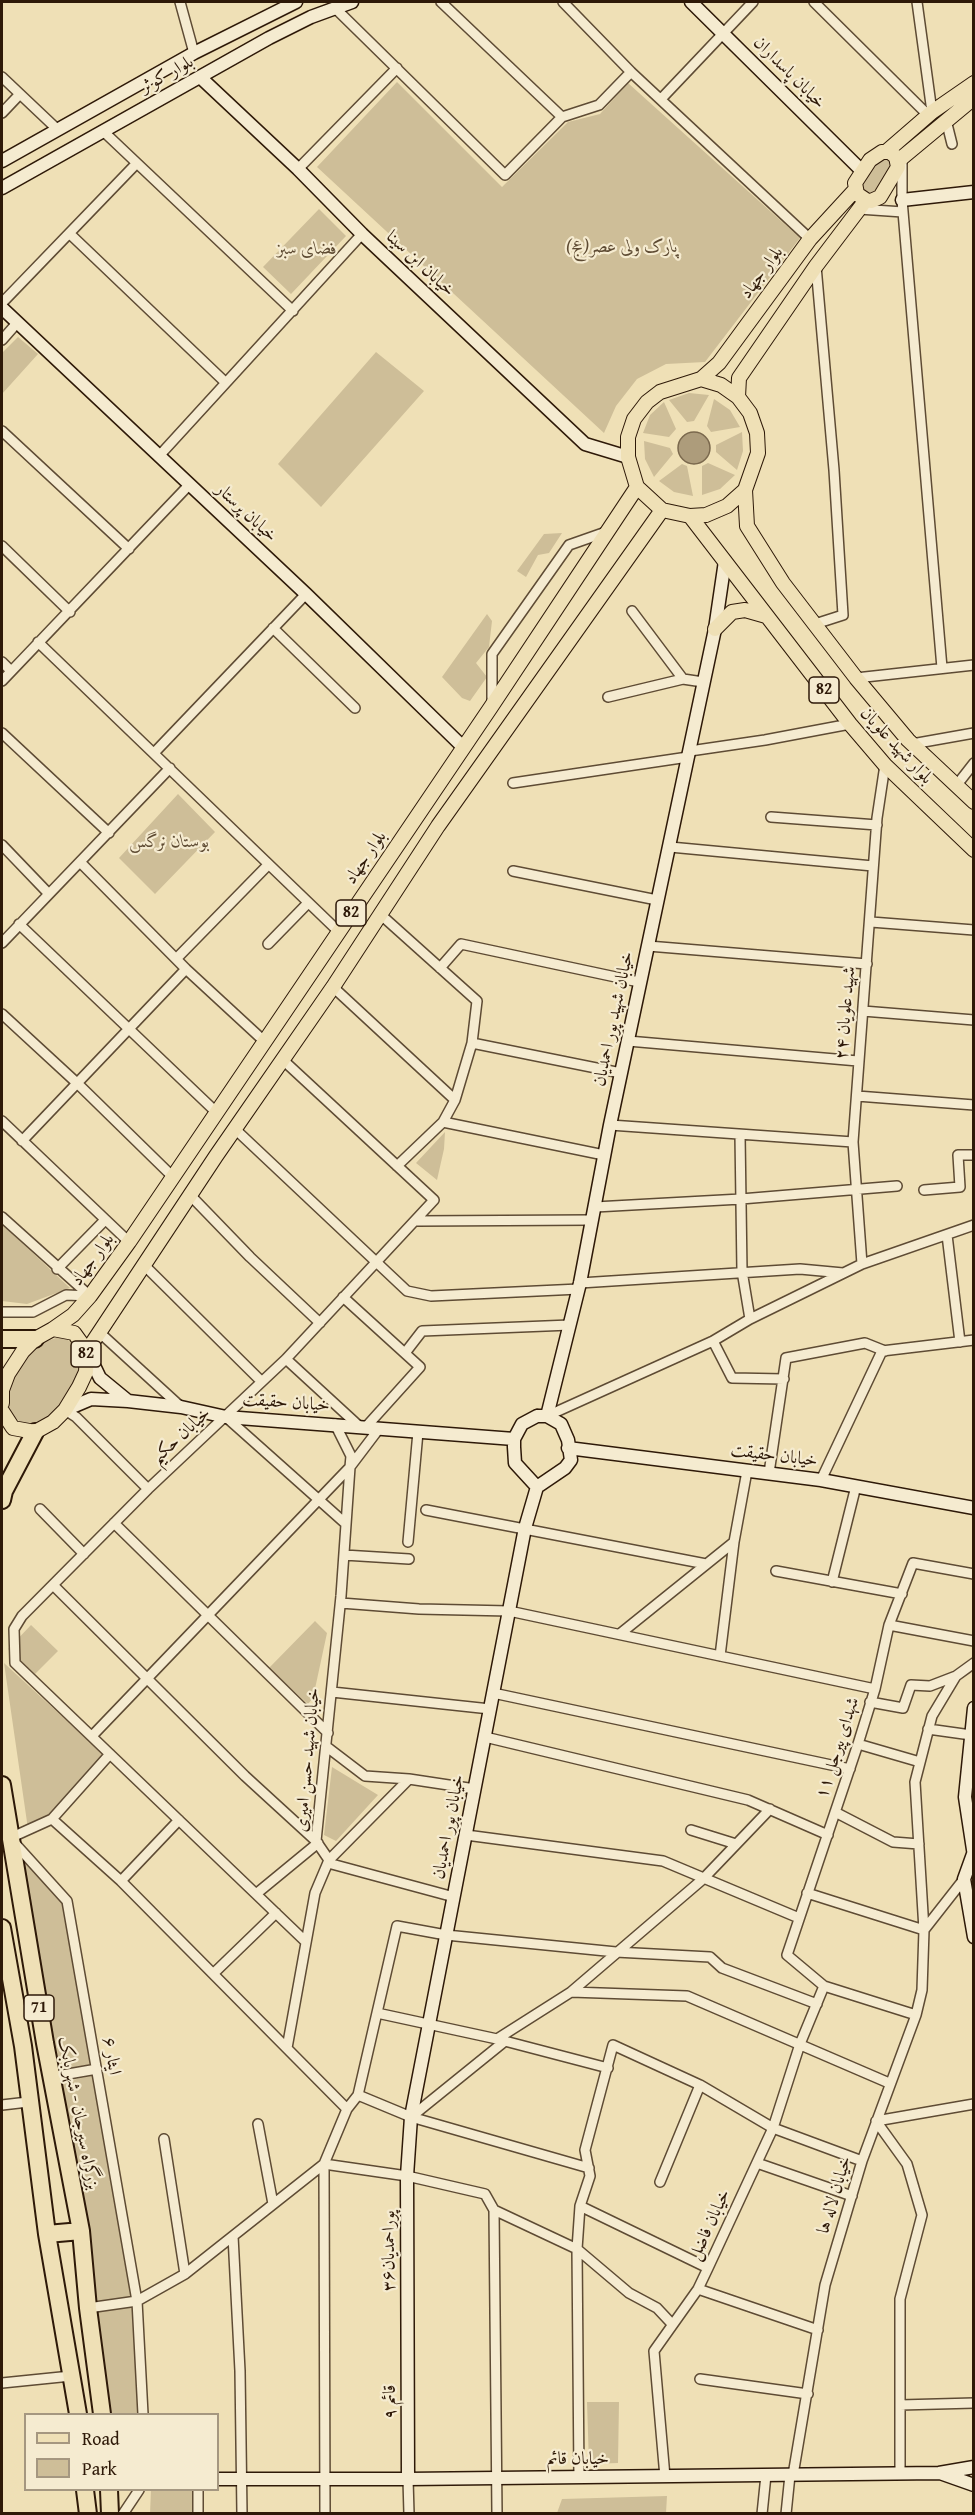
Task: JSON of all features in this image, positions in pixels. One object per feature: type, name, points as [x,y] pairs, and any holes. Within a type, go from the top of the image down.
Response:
[{"type":"highway","name":"82","points":[[2,1339],[34,1339]]},
{"type":"highway","name":"82","points":[[2,1500],[4,1491],[35,1432]]},
{"type":"highway","name":"بزرگراه سیرجان - شهر بابک","points":[[2,1785],[51,2077],[81,2231],[102,2413]]},
{"type":"highway","name":"71","points":[[2,1928],[23,2046],[28,2102],[47,2234],[78,2413]]},
{"type":"highway","points":[[47,2234],[81,2231]]},
{"type":"highway","points":[[86,2491],[88,2514]]},
{"type":"highway","points":[[109,2491],[110,2514]]},
{"type":"main road","points":[[862,204],[855,189],[855,183],[861,170],[875,156],[887,151],[930,113],[974,83]]},
{"type":"main road","points":[[738,397],[739,378],[862,204],[876,199],[888,188],[900,159],[974,98]]},
{"type":"main road","points":[[887,151],[900,159]]},
{"type":"main road","name":"بلوار جهاد","points":[[701,379],[718,363],[810,239],[855,189]]},
{"type":"main road","points":[[701,379],[660,392],[647,402],[634,419],[628,437],[628,457],[637,487],[662,510],[690,516],[706,515],[727,506],[745,490]]},
{"type":"main road","name":"82","points":[[701,379],[721,385],[738,397],[750,413],[758,433],[758,453],[745,490]]},
{"type":"main road","name":"بلوار جهاد","points":[[53,1329],[74,1315],[129,1242],[492,707],[637,487]]},
{"type":"main road","name":"بلوار شهید علویان","points":[[745,490],[747,526],[783,583],[856,678],[912,744],[974,802]]},
{"type":"main road","name":"82","points":[[35,1432],[53,1422],[65,1410],[80,1387],[86,1371],[87,1351],[99,1332],[333,987],[438,826],[662,510]]},
{"type":"main road","name":"بلوار شهید علویان","points":[[690,516],[850,724],[885,765],[974,850]]},
{"type":"main road","points":[[715,629],[732,612],[745,610],[766,616]]},
{"type":"main road","points":[[420,812],[438,826]]},
{"type":"main road","name":"82","points":[[2,1403],[2,1390],[8,1374],[34,1339],[53,1329],[74,1333],[87,1351]]},
{"type":"main road","points":[[2,1411],[13,1428],[35,1432]]},
{"type":"street","points":[[180,2],[194,53]]},
{"type":"street","name":"بلوار کوثر","points":[[2,161],[194,53],[296,2]]},
{"type":"street","name":"بلوار کوثر","points":[[2,188],[269,38],[311,17],[352,2]]},
{"type":"street","points":[[441,2],[562,117]]},
{"type":"street","points":[[563,2],[631,72],[810,239]]},
{"type":"street","name":"خیابان پاسداران","points":[[691,2],[861,170]]},
{"type":"street","points":[[661,99],[753,2]]},
{"type":"street","points":[[814,2],[930,113]]},
{"type":"street","points":[[917,2],[930,113]]},
{"type":"street","points":[[335,8],[505,175],[562,117],[598,105],[631,72]]},
{"type":"street","points":[[298,169],[397,68]]},
{"type":"street","points":[[2,77],[58,130]]},
{"type":"street","name":"خیابان ابن سینا","points":[[200,77],[298,169],[362,234],[585,444],[628,457]]},
{"type":"street","points":[[2,113],[20,94]]},
{"type":"street","points":[[946,120],[952,144]]},
{"type":"street","points":[[103,131],[294,311]]},
{"type":"street","points":[[31,145],[42,164]]},
{"type":"street","points":[[900,159],[902,206],[942,668]]},
{"type":"street","points":[[2,305],[136,164]]},
{"type":"street","points":[[862,204],[902,206],[974,192]]},
{"type":"street","points":[[70,234],[225,382]]},
{"type":"street","points":[[159,456],[362,234]]},
{"type":"street","points":[[815,624],[843,615],[834,470],[816,266]]},
{"type":"street","name":"خیابان پرستار","points":[[2,305],[17,323],[306,594],[463,747]]},
{"type":"street","points":[[2,340],[17,323]]},
{"type":"street","points":[[2,431],[129,549]]},
{"type":"street","points":[[2,681],[189,485]]},
{"type":"street","points":[[492,707],[492,654],[569,545],[608,531]]},
{"type":"street","points":[[2,546],[70,612]]},
{"type":"street","name":"خیابان شهید پور احمدیان","points":[[548,1416],[579,1286],[639,982],[670,848],[715,629],[725,561]]},
{"type":"street","points":[[154,753],[306,594]]},
{"type":"street","points":[[632,611],[683,679]]},
{"type":"street","points":[[273,628],[355,708]]},
{"type":"street","points":[[38,642],[338,931]]},
{"type":"street","points":[[2,662],[11,671]]},
{"type":"street","points":[[856,678],[974,665]]},
{"type":"street","points":[[608,697],[683,679],[703,682]]},
{"type":"street","points":[[513,783],[850,724]]},
{"type":"street","points":[[912,744],[970,733]]},
{"type":"street","points":[[2,734],[109,833]]},
{"type":"street","points":[[956,786],[974,763]]},
{"type":"street","name":"شهید علویان ۲۴","points":[[862,1264],[853,1142],[871,922],[873,866],[885,765]]},
{"type":"street","points":[[2,943],[170,768]]},
{"type":"street","points":[[771,817],[877,825]]},
{"type":"street","points":[[2,845],[49,894]]},
{"type":"street","points":[[670,848],[873,866]]},
{"type":"street","points":[[81,863],[186,969],[264,1041]]},
{"type":"street","points":[[176,959],[268,865]]},
{"type":"street","points":[[513,871],[657,900]]},
{"type":"street","points":[[268,944],[308,903]]},
{"type":"street","points":[[283,1060],[397,1166],[443,1122],[455,1100],[472,1043],[477,1001],[380,914]]},
{"type":"street","points":[[871,922],[974,930]]},
{"type":"street","points":[[19,924],[131,1028],[216,1112]]},
{"type":"street","points":[[440,968],[461,944],[639,982]]},
{"type":"street","points":[[648,946],[867,964]]},
{"type":"street","points":[[22,1141],[186,969]]},
{"type":"street","points":[[333,987],[455,1100]]},
{"type":"street","points":[[863,1011],[974,1020]]},
{"type":"street","points":[[2,1014],[172,1176]]},
{"type":"street","points":[[628,1041],[858,1061]]},
{"type":"street","points":[[472,1043],[621,1073]]},
{"type":"street","points":[[857,1096],[974,1105]]},
{"type":"street","points":[[2,1122],[129,1242]]},
{"type":"street","points":[[443,1122],[604,1155]]},
{"type":"street","points":[[610,1125],[853,1142]]},
{"type":"street","points":[[235,1129],[407,1291],[431,1296],[579,1286],[742,1271],[800,1269],[845,1274]]},
{"type":"street","points":[[740,1135],[742,1271],[750,1319]]},
{"type":"street","points":[[924,1190],[960,1187],[958,1155],[974,1155]]},
{"type":"street","name":"خیابان حکیم","points":[[92,1736],[15,1663],[14,1629],[22,1616],[148,1489],[286,1359],[417,1221],[434,1200],[397,1166]]},
{"type":"street","points":[[595,1207],[741,1199],[897,1186]]},
{"type":"street","points":[[191,1196],[250,1257],[320,1323]]},
{"type":"street","points":[[2,1217],[57,1269],[90,1296]]},
{"type":"street","points":[[57,1269],[105,1220]]},
{"type":"street","points":[[417,1221],[592,1220]]},
{"type":"street","points":[[548,1416],[561,1424],[566,1431],[570,1461],[565,1468],[537,1487],[515,1463],[514,1439],[522,1424],[529,1419],[548,1416],[713,1341],[750,1319],[862,1264],[974,1225]]},
{"type":"street","points":[[947,1236],[960,1341]]},
{"type":"street","points":[[144,1265],[261,1381]]},
{"type":"street","points":[[2,1312],[33,1312],[66,1295],[90,1296]]},
{"type":"street","points":[[286,1359],[362,1427],[420,1367],[343,1297]]},
{"type":"street","points":[[405,1353],[422,1331],[570,1325]]},
{"type":"street","points":[[99,1332],[181,1407]]},
{"type":"street","points":[[769,1473],[786,1358],[865,1343],[884,1351],[974,1340]]},
{"type":"street","points":[[713,1341],[732,1378],[783,1379]]},
{"type":"street","points":[[87,1351],[100,1378],[128,1401]]},
{"type":"street","points":[[820,1480],[884,1351]]},
{"type":"street","name":"خیابان حقیقت","points":[[65,1410],[91,1399],[128,1401],[181,1407],[226,1417],[514,1439]]},
{"type":"street","points":[[65,1410],[76,1417],[148,1489]]},
{"type":"street","points":[[226,1417],[346,1524]]},
{"type":"street","points":[[335,1424],[350,1454],[350,1467]]},
{"type":"street","points":[[306,1942],[92,1736],[350,1467],[378,1430]]},
{"type":"street","points":[[408,1542],[418,1432]]},
{"type":"street","name":"خیابان حقیقت","points":[[568,1448],[820,1480],[974,1508]]},
{"type":"street","name":"خیابان شهید حسن امیری","points":[[328,1861],[317,1842],[340,1603],[350,1467]]},
{"type":"street","points":[[720,1656],[734,1542],[747,1470]]},
{"type":"street","points":[[832,1582],[856,1486]]},
{"type":"street","name":"خیابان پور احمدیان","points":[[407,2176],[411,2117],[525,1528],[537,1487]]},
{"type":"street","points":[[40,1509],[84,1554]]},
{"type":"street","points":[[426,1510],[706,1564]]},
{"type":"street","points":[[114,1523],[328,1733]]},
{"type":"street","points":[[621,1634],[734,1542]]},
{"type":"street","points":[[344,1555],[409,1558]]},
{"type":"street","name":"شهدای پیرجل ۱۱","points":[[824,1986],[787,1955],[875,1689],[889,1625],[913,1563],[974,1574]]},
{"type":"street","points":[[776,1572],[902,1594]]},
{"type":"street","points":[[53,1585],[245,1776],[317,1842],[256,1894]]},
{"type":"street","points":[[340,1603],[419,1609],[509,1611],[875,1689]]},
{"type":"street","points":[[889,1625],[974,1641]]},
{"type":"street","points":[[870,1702],[903,1708],[911,1685],[930,1686],[957,1676],[974,1662]]},
{"type":"street","name":"خیابان لاله ها","points":[[786,2514],[825,2285],[862,2161],[916,2015],[922,1990],[924,1930],[915,1782],[932,1716],[957,1676]]},
{"type":"street","points":[[332,1692],[490,1708]]},
{"type":"street","points":[[493,1693],[850,1769]]},
{"type":"street","points":[[807,1893],[924,1930],[964,1879],[973,1855],[969,1797],[974,1707]]},
{"type":"street","points":[[928,1729],[972,1735]]},
{"type":"street","points":[[485,1737],[748,1800],[828,1835]]},
{"type":"street","points":[[858,1744],[920,1762]]},
{"type":"street","points":[[327,1747],[365,1776],[409,1779],[475,1789]]},
{"type":"street","points":[[10,1838],[52,1819],[110,1754]]},
{"type":"street","points":[[286,2048],[315,1893],[328,1861],[409,1779]]},
{"type":"street","points":[[411,2117],[501,2040],[571,1992],[704,1879],[770,1809]]},
{"type":"street","points":[[835,1812],[893,1842],[919,1844]]},
{"type":"street","points":[[52,1819],[121,1881],[347,2109]]},
{"type":"street","points":[[121,1881],[179,1820]]},
{"type":"street","points":[[691,1830],[736,1844]]},
{"type":"street","points":[[466,1835],[663,1861],[799,1918]]},
{"type":"street","name":"ایثار ۶","points":[[10,1838],[67,1901],[137,2301],[143,2413]]},
{"type":"street","points":[[328,1861],[454,1897]]},
{"type":"street","points":[[964,1879],[974,1937]]},
{"type":"street","points":[[214,1973],[276,1913]]},
{"type":"street","points":[[88,2308],[137,2301],[185,2274],[324,2164],[347,2109],[358,2095],[397,1926],[446,1935],[616,1952],[710,1957],[722,1968],[818,2004]]},
{"type":"street","points":[[824,1986],[916,2015]]},
{"type":"street","name":"خیابان فاضل","points":[[665,2477],[654,2350],[698,2289],[708,2268],[772,2128],[800,2044],[824,1986]]},
{"type":"street","points":[[571,1992],[687,1996],[890,2082]]},
{"type":"street","points":[[377,2013],[501,2040],[608,2068]]},
{"type":"street","points":[[579,2477],[577,2249],[580,2206],[590,2176],[585,2150],[613,2045],[700,2085],[772,2128],[862,2161]]},
{"type":"street","points":[[51,2077],[97,2069]]},
{"type":"street","points":[[660,2182],[700,2085]]},
{"type":"street","points":[[358,2095],[411,2117],[589,2168]]},
{"type":"street","points":[[2,2106],[28,2102]]},
{"type":"street","points":[[900,2474],[900,2299],[922,2215],[907,2164],[876,2121],[974,2104]]},
{"type":"street","points":[[258,2124],[273,2204]]},
{"type":"street","points":[[164,2139],[185,2274]]},
{"type":"street","points":[[757,2163],[852,2196]]},
{"type":"street","points":[[324,2164],[407,2176],[485,2194],[494,2210],[497,2514]]},
{"type":"street","points":[[324,2164],[325,2514]]},
{"type":"street","name":"پوراحمدیان۳۶","points":[[407,2176],[407,2326]]},
{"type":"street","points":[[580,2206],[708,2268]]},
{"type":"street","points":[[494,2210],[577,2249],[629,2293],[657,2308],[672,2324]]},
{"type":"street","points":[[233,2236],[240,2371],[242,2514]]},
{"type":"street","points":[[698,2289],[818,2330]]},
{"type":"street","name":"قائم ۹","points":[[407,2326],[408,2479]]},
{"type":"street","points":[[2,2383],[71,2376]]},
{"type":"street","points":[[700,2379],[808,2394]]},
{"type":"street","points":[[900,2405],[974,2403]]},
{"type":"street","points":[[939,2473],[974,2468]]},
{"type":"street","points":[[939,2473],[974,2485]]},
{"type":"street","name":"خیابان قائم","points":[[219,2479],[939,2473]]},
{"type":"street","points":[[762,2514],[766,2475]]},
{"type":"street","points":[[408,2479],[409,2514]]},
{"type":"street","points":[[123,2514],[138,2491]]},
{"type":"street","points":[[198,2491],[198,2514]]},
{"type":"green space","name":"پارک ولی عصر(عج)","points":[[397,82],[502,187],[568,122],[600,114],[628,83],[800,238],[705,362],[666,364],[637,379],[616,406],[604,433],[317,167]]},
{"type":"green space","points":[[876,156],[895,158],[887,187],[865,198],[858,178]]},
{"type":"green space","name":"فضای سبز","points":[[319,209],[346,236],[291,294],[263,267]]},
{"type":"green space","points":[[18,337],[38,354],[2,394],[2,353]]},
{"type":"green space","points":[[376,352],[424,391],[321,507],[278,464]]},
{"type":"green space","points":[[689,393],[709,395],[694,421],[687,422],[669,400]]},
{"type":"green space","points":[[714,399],[730,410],[740,427],[711,432],[707,426]]},
{"type":"green space","points":[[664,402],[676,429],[669,437],[643,433],[650,415]]},
{"type":"green space","points":[[742,432],[743,451],[737,470],[716,452],[716,445]]},
{"type":"green space","points":[[644,441],[670,448],[673,454],[654,477],[645,459]]},
{"type":"green space","points":[[708,463],[735,475],[720,489],[702,495],[702,466]]},
{"type":"green space","points":[[682,464],[687,466],[693,496],[674,492],[659,481]]},
{"type":"green space","points":[[562,533],[549,553],[538,555],[526,577],[517,571],[544,534]]},
{"type":"green space","points":[[487,614],[492,621],[489,647],[476,663],[487,677],[470,701],[462,698],[442,677]]},
{"type":"green space","name":"بوستان نرگس","points":[[178,794],[215,832],[155,894],[119,858]]},
{"type":"green space","points":[[445,1132],[444,1149],[437,1180],[416,1163]]},
{"type":"green space","points":[[2,1224],[70,1288],[27,1304],[2,1301]]},
{"type":"green space","points":[[61,1336],[73,1343],[80,1358],[76,1386],[57,1412],[40,1423],[26,1426],[11,1415],[6,1398],[17,1369],[34,1346]]},
{"type":"green space","points":[[315,1621],[327,1633],[313,1698],[308,1704],[269,1668]]},
{"type":"green space","points":[[31,1625],[58,1651],[35,1674],[8,1649]]},
{"type":"green space","points":[[4,1663],[104,1755],[49,1819],[28,1829]]},
{"type":"green space","points":[[332,1767],[378,1795],[336,1841],[324,1835]]},
{"type":"green space","points":[[16,1851],[64,1903],[92,2064],[55,2071]]},
{"type":"green space","points":[[95,2075],[132,2297],[91,2304],[59,2083]]},
{"type":"green space","points":[[134,2305],[139,2413],[106,2413],[93,2310]]},
{"type":"green space","points":[[587,2402],[619,2402],[618,2463],[589,2464]]},
{"type":"green space","points":[[151,2491],[195,2491],[195,2513],[150,2514]]},
{"type":"green space","points":[[667,2496],[666,2513],[557,2513],[562,2499]]},
{"type":"shaded area","points":[[694,432],[705,437],[710,448],[705,459],[694,464],[683,459],[678,448],[683,437]]}]
